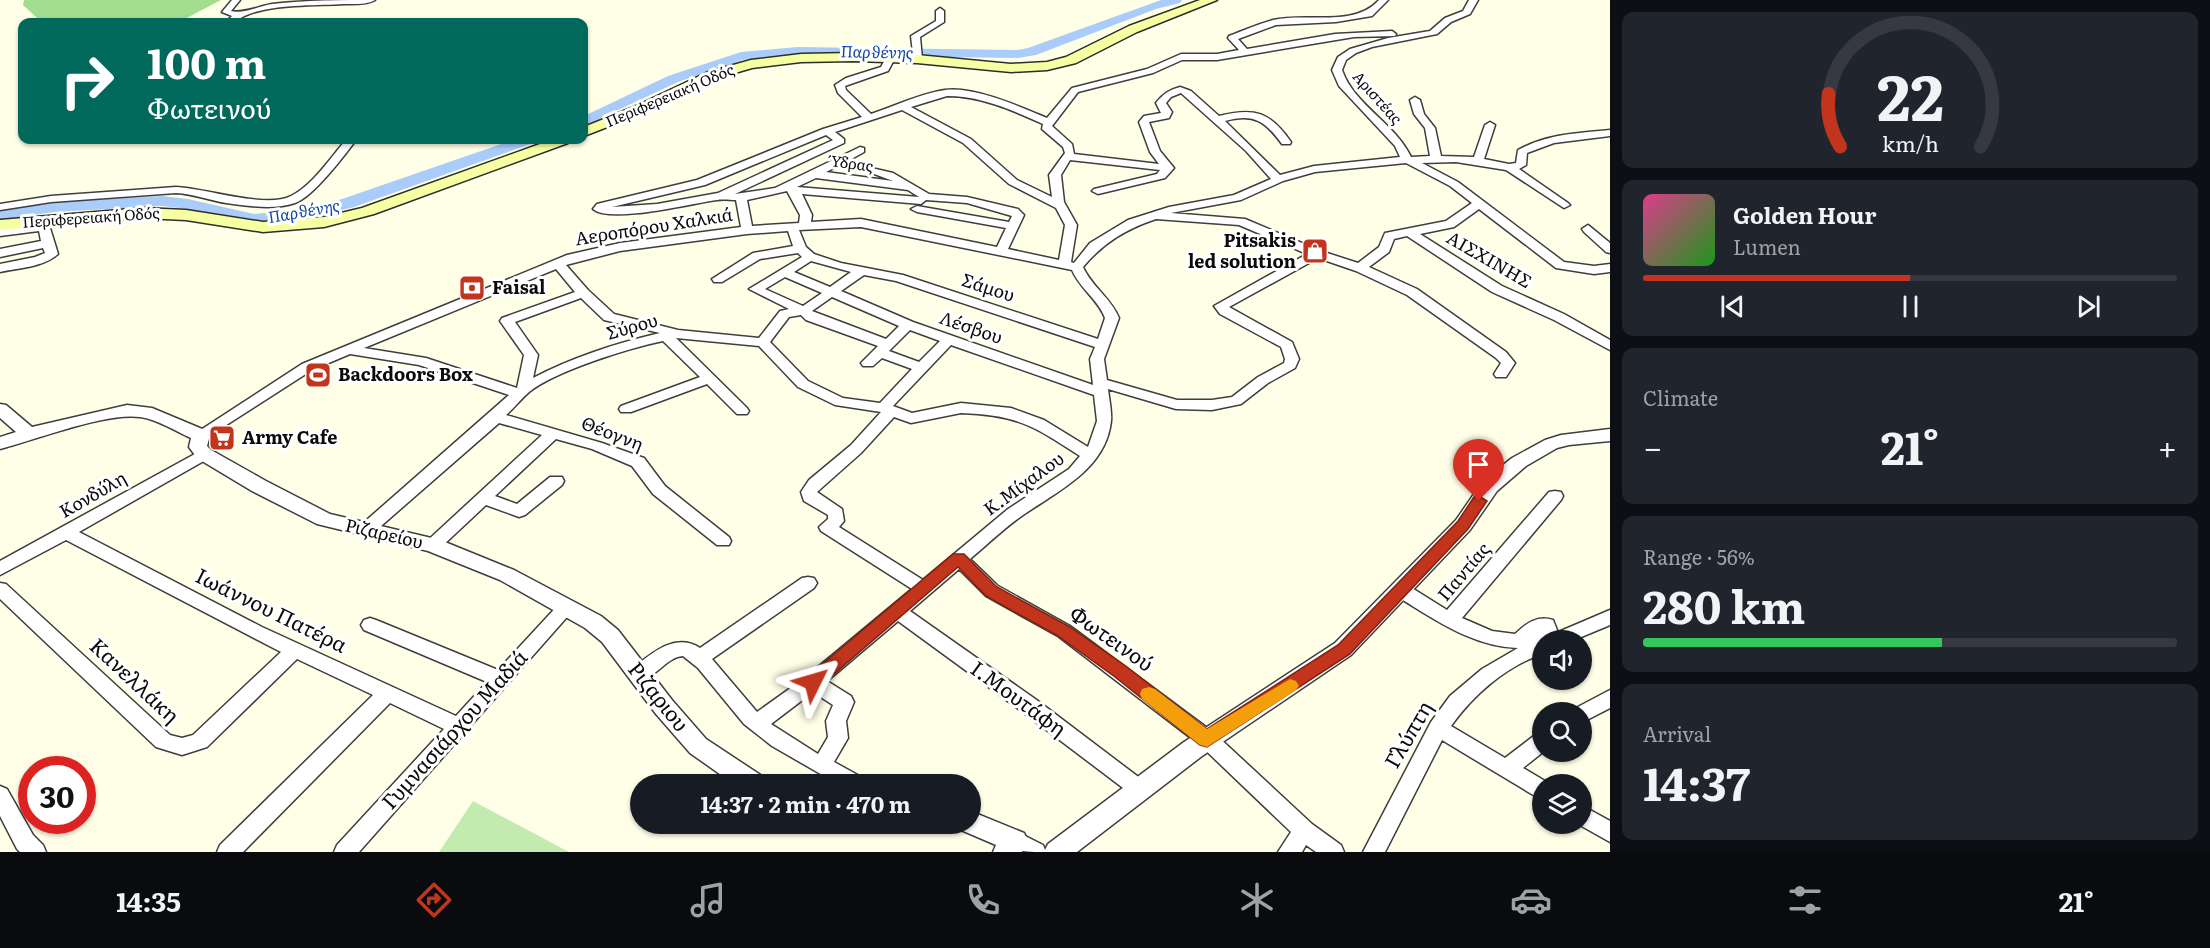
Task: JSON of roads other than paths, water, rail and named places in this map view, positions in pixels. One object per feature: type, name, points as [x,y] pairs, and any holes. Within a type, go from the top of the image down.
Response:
[{"type":"main road","name":"Περιφερειακή Οδός","points":[[588,130],[642,110],[713,75],[744,66],[801,58],[890,58],[917,55],[1011,68],[1056,64],[1079,57],[1133,29],[1211,0]]},
{"type":"main road","name":"Περιφερειακή Οδός","points":[[0,225],[143,213],[186,215],[250,226],[310,224],[368,211],[552,144]]},
{"type":"street","points":[[236,0],[226,12],[237,15]]},
{"type":"street","points":[[234,18],[237,15],[263,8],[371,0]]},
{"type":"street","points":[[1245,52],[1232,40],[1234,36],[1275,22],[1336,19],[1369,14],[1384,0]]},
{"type":"street","name":"Αριστέας","points":[[1407,160],[1400,145],[1350,94],[1339,77],[1341,62],[1355,50],[1367,45],[1436,31],[1446,22],[1467,12],[1474,0]]},
{"type":"street","points":[[917,55],[915,36],[940,22],[940,11]]},
{"type":"street","points":[[1071,266],[1071,225],[1056,197],[1055,175],[1070,153],[1068,146],[1046,128],[1047,122],[1075,90],[1150,71],[1180,57],[1217,57],[1348,33],[1385,33],[1407,36]]},
{"type":"street","points":[[868,117],[842,91],[840,85],[885,69],[890,58]]},
{"type":"street","points":[[1169,168],[1155,152],[1144,122],[1148,118],[1167,114],[1161,103],[1176,90],[1186,91],[1219,119],[1264,167],[1279,179]]},
{"type":"street","points":[[832,134],[840,139],[838,142],[721,196],[657,207],[616,211],[599,209],[601,206],[701,183],[832,134],[868,117],[946,93],[958,93],[1004,103],[1047,122]]},
{"type":"street","points":[[1415,100],[1419,114],[1430,128],[1436,159]]},
{"type":"street","points":[[900,106],[967,141],[1013,182],[1060,206]]},
{"type":"street","points":[[1219,119],[1237,114],[1263,118],[1273,123],[1286,142]]},
{"type":"street","points":[[1478,160],[1490,125]]},
{"type":"street","points":[[1509,167],[1521,165],[1522,152],[1538,145],[1569,137],[1610,133]]},
{"type":"street","points":[[0,207],[51,199],[176,190],[193,191],[225,200],[284,202],[304,193],[347,144]]},
{"type":"street","points":[[813,174],[860,150]]},
{"type":"street","points":[[1069,157],[1169,168]]},
{"type":"street","points":[[1407,160],[1454,184],[1560,265],[1594,270],[1610,268]]},
{"type":"street","points":[[1071,266],[1108,236],[1151,216],[1169,210],[1237,198],[1279,179],[1314,169],[1407,160],[1478,160],[1509,167],[1564,205]]},
{"type":"street","points":[[833,163],[888,173],[911,188]]},
{"type":"street","points":[[1098,190],[1161,176],[1169,168]]},
{"type":"street","name":"Ύδρας","points":[[721,196],[741,198],[763,196],[791,188],[813,174],[911,188],[921,202],[1013,226],[1018,215],[1014,211],[967,200],[921,202]]},
{"type":"street","points":[[791,188],[921,202],[903,233]]},
{"type":"street","points":[[791,188],[806,215],[799,228],[805,253]]},
{"type":"street","points":[[741,198],[747,230]]},
{"type":"street","points":[[1360,268],[1385,249],[1389,236],[1450,224],[1479,203]]},
{"type":"street","points":[[1151,216],[1241,222],[1317,254],[1360,268],[1412,292],[1494,350],[1508,363],[1501,374]]},
{"type":"street","name":"Αεροπόρου Χαλκιά","points":[[202,445],[293,374],[582,255],[656,241],[747,230],[861,224],[1071,266]]},
{"type":"street","points":[[1001,251],[1013,226]]},
{"type":"street","points":[[0,232],[44,228],[52,254],[0,268]]},
{"type":"street","points":[[1588,229],[1610,249]]},
{"type":"street","name":"ΑΙΣΧΙΝΗΣ","points":[[1409,232],[1497,289],[1559,317],[1610,346]]},
{"type":"street","points":[[0,254],[47,243]]},
{"type":"street","points":[[805,253],[784,272],[755,289],[921,368]]},
{"type":"street","points":[[718,279],[758,255],[805,253]]},
{"type":"street","name":"Σάμου","points":[[805,253],[838,266],[899,278],[1100,344]]},
{"type":"street","name":"Λέσβου","points":[[784,272],[948,340],[1101,388],[1191,406],[1236,401],[1263,380],[1290,365],[1292,359],[1287,345],[1221,306],[1317,254]]},
{"type":"street","points":[[558,263],[602,312],[615,320],[682,333]]},
{"type":"street","name":"Κ.Μίχαλου","points":[[756,724],[813,682],[922,588],[1014,513],[1069,477],[1090,455],[1098,441],[1104,421],[1097,359],[1100,344],[1112,318],[1111,313],[1071,266]]},
{"type":"street","points":[[863,270],[804,311],[785,314],[763,342],[793,375],[816,391],[849,405],[887,410],[911,418],[921,418],[961,408],[1011,413],[1039,423],[1090,455]]},
{"type":"street","points":[[348,350],[421,361],[522,392],[531,355],[522,339],[507,321],[583,292]]},
{"type":"street","points":[[868,363],[908,325]]},
{"type":"street","name":"Σύρου","points":[[367,528],[522,392],[582,361],[629,344],[682,333],[763,342]]},
{"type":"street","points":[[666,336],[742,411]]},
{"type":"street","points":[[922,588],[827,527],[836,521],[836,513],[810,497],[809,492],[815,484],[856,449],[921,368],[948,340]]},
{"type":"street","points":[[626,409],[708,379]]},
{"type":"street","points":[[0,409],[28,433]]},
{"type":"street","name":"Ριζαρείου","points":[[0,443],[28,433],[127,410],[146,412],[202,445],[238,475],[324,519],[433,545],[507,575],[566,608]]},
{"type":"street","name":"Θέογνη","points":[[496,417],[597,446],[638,462],[659,490],[723,541]]},
{"type":"street","points":[[433,545],[553,433]]},
{"type":"street","points":[[1057,852],[1138,788],[1207,739],[1344,649],[1463,525],[1490,486],[1520,462],[1551,444],[1567,439],[1610,435]]},
{"type":"street","name":"Κονδύλη","points":[[0,569],[67,532],[202,445]]},
{"type":"street","points":[[484,498],[519,511],[556,481]]},
{"type":"street","name":"Παντίας","points":[[1450,619],[1555,496]]},
{"type":"street","name":"Ιωάννου Πατέρα","points":[[67,532],[256,632],[457,726]]},
{"type":"street","name":"Φωτεινού","points":[[958,558],[992,591],[1064,631],[1207,739],[1304,831],[1333,852]]},
{"type":"street","points":[[700,658],[808,583]]},
{"type":"street","name":"Κανελλάκη","points":[[0,589],[163,741],[172,746],[182,747],[200,741],[295,650]]},
{"type":"street","points":[[1401,590],[1450,619]]},
{"type":"street","name":"Ριζαριου","points":[[566,608],[593,622],[610,636],[698,746],[739,774]]},
{"type":"street","name":"Γυμνασιάρχου Μαδιά","points":[[345,852],[566,608]]},
{"type":"street","name":"Ι.Μουτάφη","points":[[897,611],[1031,707],[1138,788]]},
{"type":"street","points":[[1580,630],[1610,617]]},
{"type":"street","name":"Γλύπτη","points":[[1450,619],[1482,634],[1514,642],[1519,641],[1536,626],[1547,625],[1548,630]]},
{"type":"street","points":[[370,625],[500,679]]},
{"type":"street","points":[[639,674],[675,649],[686,650],[700,658],[733,700],[768,735],[838,774]]},
{"type":"street","name":"Γλύπτη","points":[[1374,852],[1438,728],[1457,702],[1489,674],[1532,651]]},
{"type":"street","points":[[813,682],[844,702],[836,721],[839,734],[836,746],[822,765]]},
{"type":"street","points":[[228,852],[387,694]]},
{"type":"street","points":[[1592,709],[1610,698]]},
{"type":"street","points":[[1438,728],[1532,784]]},
{"type":"street","points":[[1506,768],[1532,748]]},
{"type":"street","points":[[0,795],[26,842],[35,852]]},
{"type":"street","points":[[1592,821],[1610,832]]},
{"type":"street","points":[[981,828],[1019,848]]},
{"type":"street","points":[[1289,852],[1304,831]]},
{"type":"waterway","name":"Παρθένης","points":[[588,120],[673,79],[741,56],[797,51],[1018,54],[1031,52],[1152,6],[1176,0]]},
{"type":"waterway","name":"Παρθένης","points":[[0,215],[54,207],[162,201],[188,204],[254,219],[305,214],[348,203],[516,144]]},
{"type":"place","name":"Pitsakis led solution","points":[[1315,251]]},
{"type":"place","name":"Faisal","points":[[472,288]]},
{"type":"place","name":"Backdoors Box","points":[[318,375]]},
{"type":"place","name":"Army Cafe","points":[[222,438]]}]
